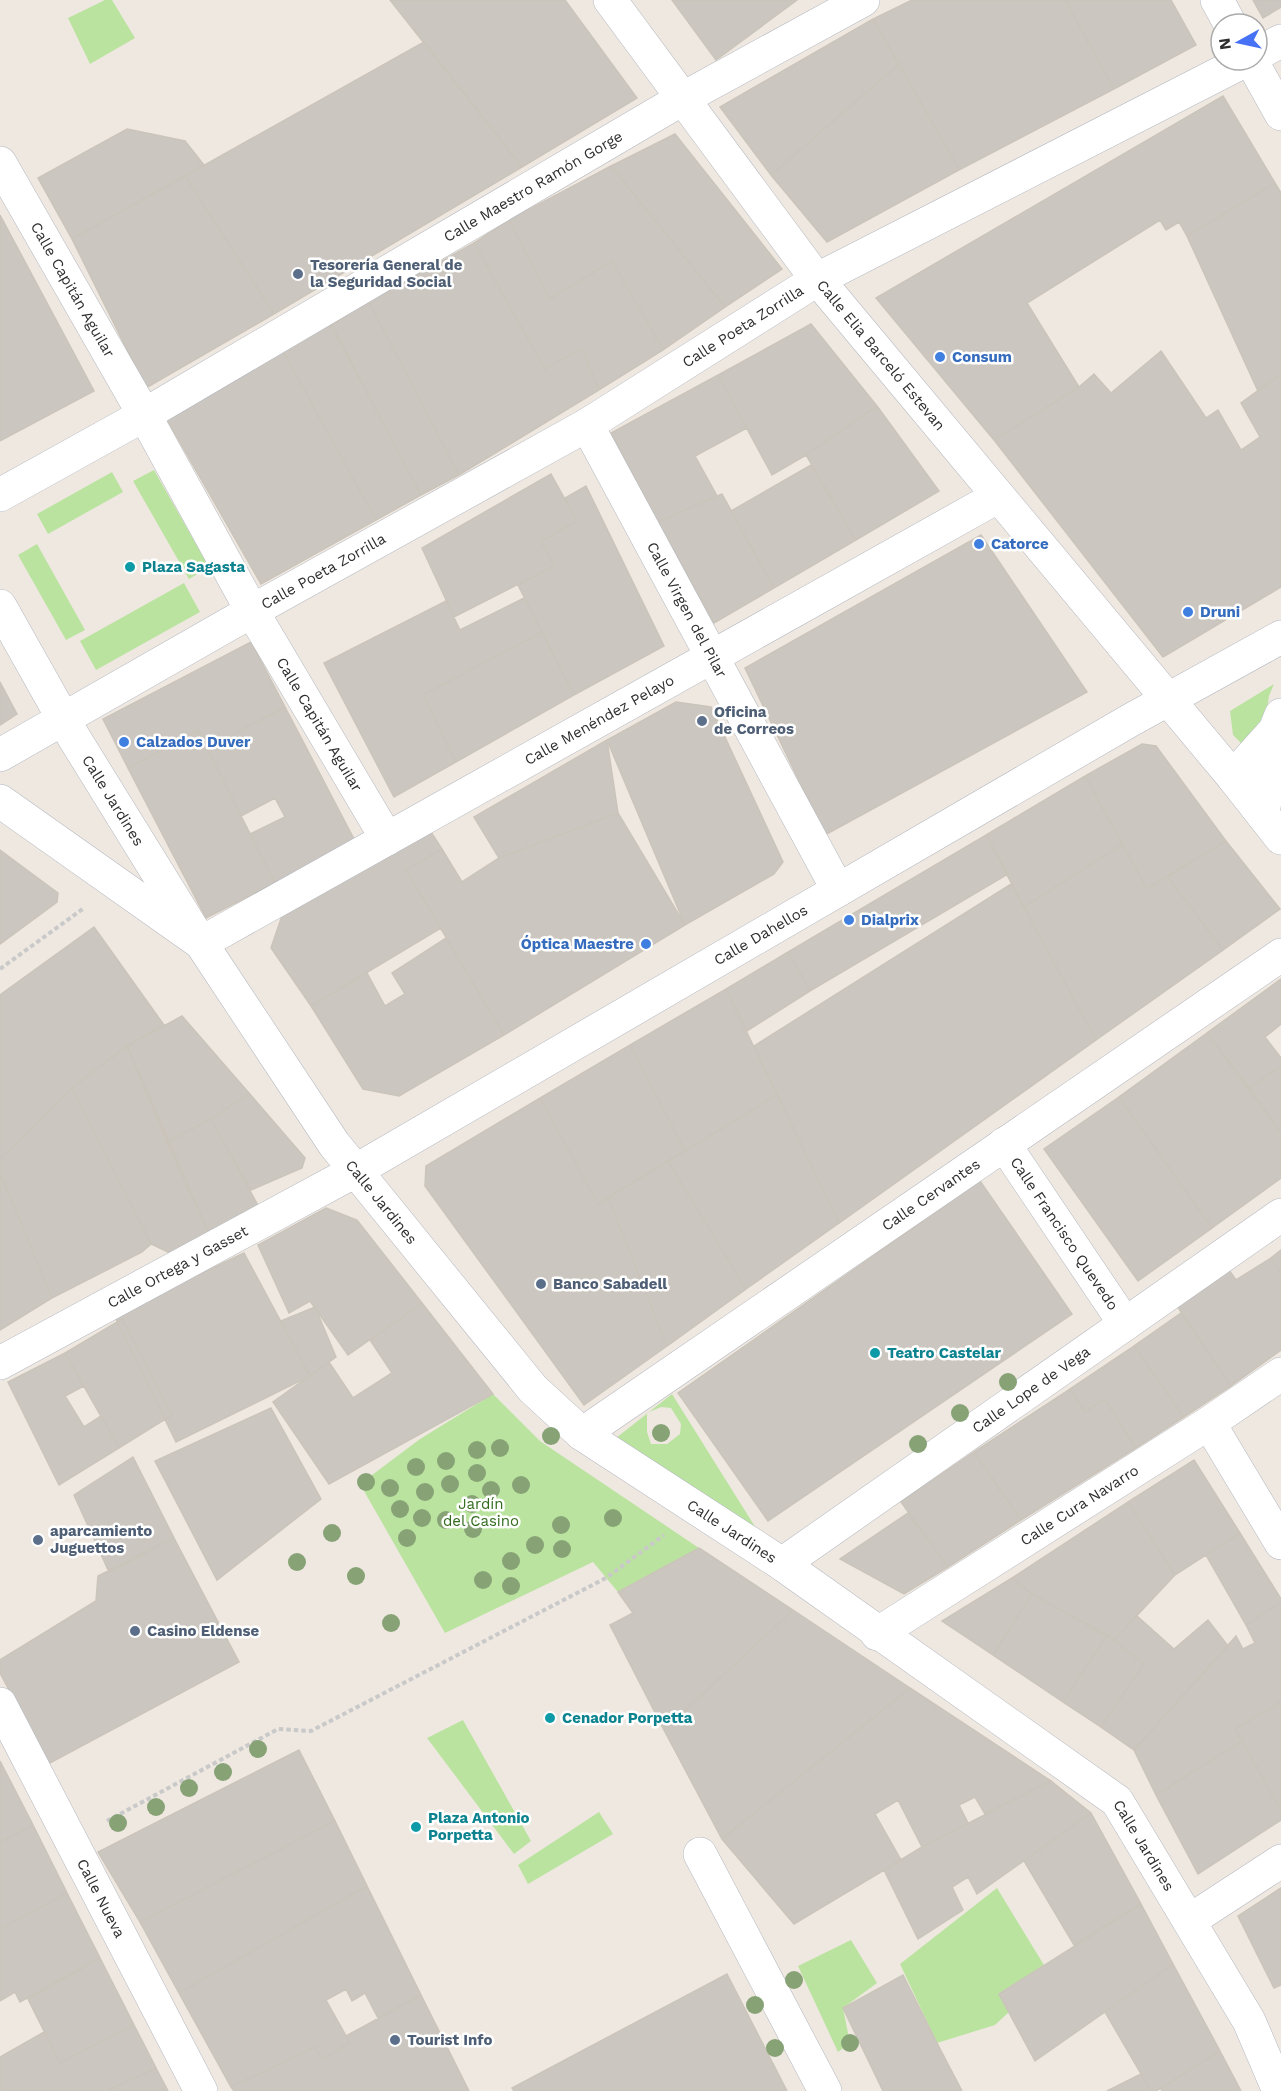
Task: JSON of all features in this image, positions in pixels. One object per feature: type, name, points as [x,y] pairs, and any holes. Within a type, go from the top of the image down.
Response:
[{"type":"street","name":"Calle Elia Barceló Estevan","points":[[610,0],[818,279],[997,497],[1233,777],[1272,827]]},
{"type":"street","name":"Calle Maestro Ramón Gorge","points":[[144,415],[682,99],[863,0]]},
{"type":"street","name":"Calle Poeta Zorrilla","points":[[252,611],[586,425],[818,279],[1223,72]]},
{"type":"street","points":[[1258,72],[1281,114]]},
{"type":"street","name":"Calle Capitán Aguilar","points":[[0,163],[144,415]]},
{"type":"street","points":[[0,495],[144,415],[252,611],[0,755]]},
{"type":"street","name":"Calle Virgen del Pilar","points":[[586,425],[838,890]]},
{"type":"street","name":"Calle Menéndez Pelayo","points":[[201,943],[997,497]]},
{"type":"street","name":"Calle Jardines","points":[[0,606],[64,718],[201,943],[334,1144],[533,1389],[582,1434],[782,1564],[877,1634],[1117,1801],[1249,2021],[1279,2091]]},
{"type":"street","name":"Calle Capitán Aguilar","points":[[252,611],[387,839]]},
{"type":"street","name":"Calle Dahellos","points":[[355,1171],[1167,699],[1281,637]]},
{"type":"street","points":[[1233,777],[1275,730],[1281,715]]},
{"type":"street","points":[[1272,827],[1268,777],[1281,758]]},
{"type":"street","name":"Calle Jardines","points":[[0,801],[201,943]]},
{"type":"street","name":"Calle Cervantes","points":[[582,1434],[1281,955]]},
{"type":"street","name":"Calle Francisco Quevedo","points":[[1004,1144],[1125,1324]]},
{"type":"street","name":"Calle Ortega y Gasset","points":[[0,1363],[355,1171]]},
{"type":"street","name":"Calle Lope de Vega","points":[[782,1564],[1281,1215]]},
{"type":"street","name":"Calle Cura Navarro","points":[[877,1634],[1209,1423],[1281,1374]]},
{"type":"street","points":[[1209,1423],[1281,1543]]},
{"type":"street","name":"Calle Nueva","points":[[0,1704],[201,2091]]},
{"type":"street","points":[[700,1854],[825,2091]]},
{"type":"street","points":[[1190,1921],[1281,1861]]},
{"type":"path","points":[[0,969],[93,900]]},
{"type":"path","points":[[72,1840],[278,1729],[311,1731],[606,1578],[663,1535],[690,1506]]},
{"type":"green space","points":[[105,0],[112,0],[135,38],[90,64],[68,18]]},
{"type":"green space","points":[[154,470],[209,567],[189,579],[133,481]]},
{"type":"green space","points":[[112,472],[123,492],[48,534],[37,514]]},
{"type":"green space","points":[[37,544],[85,630],[66,640],[18,555]]},
{"type":"green space","points":[[184,583],[200,612],[96,670],[80,641]]},
{"type":"green space","points":[[1274,684],[1269,696],[1265,724],[1242,744],[1233,735],[1230,711]]},
{"type":"green space","name":"Jardín del Casino","points":[[493,1394],[540,1441],[699,1548],[618,1592],[593,1562],[445,1633],[360,1484],[420,1439]]},
{"type":"green space","points":[[672,1394],[759,1533],[616,1438],[647,1414],[647,1432],[651,1444],[667,1444],[680,1434],[681,1424],[671,1408],[661,1407],[649,1412]]},
{"type":"green space","points":[[463,1720],[531,1841],[514,1854],[427,1738]]},
{"type":"green space","points":[[599,1812],[613,1834],[528,1884],[518,1865]]},
{"type":"green space","points":[[997,1888],[1044,1965],[999,1994],[1009,2012],[995,2025],[937,2043],[900,1964]]},
{"type":"green space","points":[[851,1940],[877,1983],[843,2008],[850,2043],[838,2052],[798,1966]]},
{"type":"building","points":[[390,0],[565,0],[637,98],[522,167]]},
{"type":"building","points":[[672,0],[797,0],[716,60]]},
{"type":"building","points":[[912,0],[1065,0],[1114,89],[959,170],[873,19]]},
{"type":"building","points":[[1065,0],[1171,0],[1196,45],[1114,89]]},
{"type":"building","points":[[1253,0],[1281,0],[1281,7],[1269,14],[1269,12],[1260,12]]},
{"type":"building","points":[[873,19],[899,64],[771,175],[720,107]]},
{"type":"building","points":[[424,42],[522,167],[274,314],[185,176]]},
{"type":"building","points":[[899,64],[959,170],[827,242],[771,175]]},
{"type":"building","points":[[1223,96],[1275,183],[1187,236],[1179,222],[1166,230],[1160,220],[1027,303],[1079,387],[994,440],[876,298]]},
{"type":"building","points":[[127,129],[185,141],[204,165],[72,239],[38,178]]},
{"type":"building","points":[[675,134],[782,269],[725,307],[611,166]]},
{"type":"building","points":[[611,166],[725,307],[663,350],[612,261],[550,299],[509,220]]},
{"type":"building","points":[[185,176],[274,314],[146,388],[72,239]]},
{"type":"building","points":[[1275,183],[1281,193],[1281,374],[1258,391],[1187,236]]},
{"type":"building","points":[[0,215],[94,391],[0,441]]},
{"type":"building","points":[[509,220],[550,299],[612,261],[663,350],[599,390],[582,348],[545,369],[474,243]]},
{"type":"building","points":[[474,243],[545,369],[582,348],[599,390],[459,475],[369,302]]},
{"type":"building","points":[[369,302],[459,475],[421,495],[331,325]]},
{"type":"building","points":[[328,318],[421,495],[376,520],[280,346]]},
{"type":"building","points":[[811,324],[877,406],[806,455],[772,475],[718,375]]},
{"type":"building","points":[[280,346],[376,520],[261,584],[165,416]]},
{"type":"building","points":[[1161,351],[1206,418],[1218,410],[1241,450],[1260,437],[1241,403],[1281,374],[1281,587],[1163,657],[994,440],[1079,387],[1094,374],[1111,393]]},
{"type":"building","points":[[718,375],[747,428],[695,456],[717,496],[658,522],[611,433]]},
{"type":"building","points":[[877,406],[939,491],[856,540],[806,455]]},
{"type":"building","points":[[811,465],[856,540],[774,588],[731,511]]},
{"type":"building","points":[[551,474],[577,521],[541,541],[554,566],[454,617],[422,548]]},
{"type":"building","points":[[586,486],[664,646],[574,695],[518,585],[554,566],[541,541],[577,521],[565,498]]},
{"type":"building","points":[[722,494],[774,588],[714,623],[658,522]]},
{"type":"building","points":[[981,535],[1087,692],[825,835],[745,668]]},
{"type":"building","points":[[524,598],[542,632],[423,695],[456,762],[394,797],[324,663],[446,601],[460,630]]},
{"type":"building","points":[[542,632],[574,695],[456,762],[423,695]]},
{"type":"building","points":[[251,642],[285,707],[207,748],[198,731],[128,768],[103,719]]},
{"type":"building","points":[[0,682],[17,714],[0,725]]},
{"type":"building","points":[[676,702],[711,707],[783,862],[774,874],[685,925],[607,740]]},
{"type":"building","points":[[285,707],[355,841],[275,883],[250,834],[285,817],[275,798],[241,816],[207,748]]},
{"type":"building","points":[[198,731],[275,883],[206,918],[128,768]]},
{"type":"building","points":[[607,740],[618,813],[499,858],[474,817]]},
{"type":"building","points":[[1142,744],[1156,746],[1226,841],[1147,889],[1085,776]]},
{"type":"building","points":[[1085,776],[1123,844],[1024,907],[986,835]]},
{"type":"building","points":[[618,813],[685,925],[504,1035],[406,870],[442,849],[462,882],[499,858]]},
{"type":"building","points":[[427,826],[442,849],[406,870],[441,928],[311,1006],[271,948],[284,910]]},
{"type":"building","points":[[986,835],[1008,874],[810,991],[788,952]]},
{"type":"building","points":[[1226,841],[1280,909],[1223,950],[1167,876]]},
{"type":"building","points":[[1123,844],[1147,889],[1167,876],[1223,950],[1096,1040],[1024,907]]},
{"type":"building","points":[[0,850],[58,893],[57,902],[0,944]]},
{"type":"building","points":[[1011,884],[1096,1040],[839,1223],[754,1046]]},
{"type":"building","points":[[94,927],[164,1025],[127,1046],[72,1088],[0,1159],[0,995]]},
{"type":"building","points":[[446,938],[504,1035],[399,1096],[363,1089],[311,1006],[367,973],[385,1006],[405,994],[392,973]]},
{"type":"building","points":[[788,952],[810,991],[747,1031],[726,989]]},
{"type":"building","points":[[1281,979],[1281,1024],[1265,1037],[1281,1058],[1281,1066],[1249,1088],[1207,1033]]},
{"type":"building","points":[[726,989],[777,1095],[685,1151],[630,1045]]},
{"type":"building","points":[[182,1016],[249,1093],[211,1119],[167,1142],[127,1046]]},
{"type":"building","points":[[1207,1033],[1281,1133],[1281,1178],[1212,1228],[1119,1097]]},
{"type":"building","points":[[630,1045],[685,1151],[598,1204],[540,1098]]},
{"type":"building","points":[[127,1046],[210,1236],[172,1254],[151,1244],[72,1088]]},
{"type":"building","points":[[1281,1066],[1281,1133],[1249,1088]]},
{"type":"building","points":[[72,1088],[151,1244],[142,1252],[52,1298],[0,1172],[0,1159]]},
{"type":"building","points":[[249,1093],[305,1158],[302,1168],[251,1190],[211,1119]]},
{"type":"building","points":[[777,1095],[839,1223],[746,1289],[668,1161]]},
{"type":"building","points":[[1119,1097],[1212,1228],[1138,1281],[1044,1149]]},
{"type":"building","points":[[540,1098],[598,1204],[608,1197],[667,1346],[584,1405],[425,1186],[426,1166]]},
{"type":"building","points":[[211,1119],[261,1211],[210,1236],[167,1142]]},
{"type":"building","points":[[668,1161],[746,1289],[667,1346],[608,1197]]},
{"type":"building","points":[[0,1172],[52,1298],[0,1330]]},
{"type":"building","name":"Teatro Castelar","points":[[980,1181],[1072,1314],[768,1521],[678,1393]]},
{"type":"building","points":[[326,1208],[357,1220],[422,1303],[348,1355],[310,1301],[289,1313],[258,1245]]},
{"type":"building","points":[[1281,1250],[1281,1274],[1271,1258]]},
{"type":"building","points":[[244,1253],[310,1376],[176,1442],[114,1315]]},
{"type":"building","points":[[1271,1258],[1281,1274],[1281,1350],[1231,1386],[1177,1306],[1229,1270],[1236,1280]]},
{"type":"building","points":[[422,1303],[493,1394],[329,1484],[273,1402],[329,1362],[353,1398],[392,1373],[370,1340]]},
{"type":"building","points":[[315,1307],[336,1357],[310,1376],[281,1321]]},
{"type":"building","points":[[1181,1313],[1231,1386],[1184,1417],[1134,1346]]},
{"type":"building","points":[[122,1319],[172,1415],[119,1448],[65,1353]]},
{"type":"building","points":[[1134,1346],[1184,1417],[1136,1448],[1105,1399],[1085,1412],[1070,1389]]},
{"type":"building","points":[[65,1353],[84,1386],[65,1396],[84,1427],[101,1416],[119,1448],[59,1485],[8,1382]]},
{"type":"building","points":[[1070,1389],[1085,1412],[1105,1399],[1136,1448],[1021,1520],[974,1452]]},
{"type":"building","points":[[271,1408],[321,1499],[217,1580],[155,1461]]},
{"type":"building","points":[[974,1452],[1021,1520],[948,1567],[901,1502]]},
{"type":"building","points":[[133,1457],[174,1538],[109,1572],[74,1495]]},
{"type":"building","points":[[1194,1460],[1240,1533],[1175,1575],[1128,1502]]},
{"type":"building","points":[[1128,1502],[1175,1575],[1114,1640],[1032,1594],[1012,1578]]},
{"type":"building","points":[[908,1513],[948,1567],[904,1594],[840,1559]]},
{"type":"building","points":[[1240,1533],[1281,1599],[1281,1602],[1246,1625],[1206,1555]]},
{"type":"building","name":"Casino Eldense","points":[[174,1538],[239,1662],[48,1764],[0,1673],[0,1660],[96,1601],[98,1576]]},
{"type":"building","points":[[699,1548],[793,1610],[664,1730],[610,1625],[633,1613],[618,1592]]},
{"type":"building","points":[[1012,1578],[1032,1594],[993,1655],[942,1621]]},
{"type":"building","points":[[1032,1594],[1107,1635],[1063,1702],[993,1655]]},
{"type":"building","points":[[1281,1602],[1281,1702],[1235,1729],[1242,1741],[1156,1795],[1134,1750],[1236,1636],[1243,1649],[1255,1643],[1246,1625]]},
{"type":"building","points":[[793,1610],[910,1688],[722,1839],[664,1730]]},
{"type":"building","points":[[1137,1616],[1174,1649],[1208,1620],[1228,1646],[1134,1750],[1101,1727],[1144,1664],[1114,1640]]},
{"type":"building","points":[[1107,1635],[1144,1664],[1101,1727],[1063,1702]]},
{"type":"building","points":[[910,1688],[1051,1781],[985,1814],[975,1797],[959,1805],[968,1823],[922,1847],[898,1800],[875,1814],[901,1860],[794,1924],[722,1839]]},
{"type":"building","points":[[1281,1702],[1281,1810],[1235,1729]]},
{"type":"building","points":[[1242,1741],[1281,1810],[1281,1820],[1198,1874],[1156,1795]]},
{"type":"building","points":[[299,1750],[335,1821],[140,1922],[98,1852]]},
{"type":"building","points":[[0,1761],[33,1825],[0,1842]]},
{"type":"building","points":[[1051,1781],[1091,1813],[977,1894],[968,1877],[952,1887],[963,1910],[918,1939],[884,1870],[922,1847]]},
{"type":"building","points":[[1091,1813],[1141,1904],[1074,1945],[1024,1861]]},
{"type":"building","points":[[335,1821],[367,1886],[179,1993],[140,1922]]},
{"type":"building","points":[[33,1825],[67,1893],[0,1929],[0,1842]]},
{"type":"building","points":[[367,1886],[421,1995],[378,2018],[365,1993],[352,2001],[346,1989],[326,2000],[350,2043],[322,2059],[315,2047],[231,2087],[179,1993]]},
{"type":"building","points":[[1281,1888],[1281,1985],[1274,1988],[1238,1916]]},
{"type":"building","points":[[67,1893],[100,1958],[20,2002],[15,1992],[0,2001],[0,1929]]},
{"type":"building","points":[[1141,1904],[1173,1964],[1035,2061],[999,1994]]},
{"type":"building","points":[[100,1958],[134,2025],[60,2063],[28,1999]]},
{"type":"building","points":[[1173,1964],[1220,2051],[1156,2091],[1151,2091],[1105,2012]]},
{"type":"building","points":[[727,1974],[787,2091],[514,2091],[512,2088]]},
{"type":"building","points":[[903,1975],[962,2091],[883,2091],[843,2008]]},
{"type":"building","name":"Tourist Info","points":[[421,1995],[469,2091],[234,2091],[231,2087],[315,2047],[322,2059],[350,2043],[346,2036]]},
{"type":"building","points":[[134,2025],[156,2068],[107,2091],[0,2091],[0,2057],[44,2032],[60,2063]]},
{"type":"building","points":[[1220,2051],[1241,2091],[1162,2091],[1161,2088]]},
{"type":"building","points":[[156,2068],[168,2091],[107,2091]]},
{"type":"building","points":[[1141,2074],[1151,2091],[1107,2091]]},
{"type":"place","name":"Tesorería General de la Seguridad Social","points":[[298,274]]},
{"type":"place","name":"Consum","points":[[940,357]]},
{"type":"place","name":"Catorce","points":[[979,544]]},
{"type":"place","name":"Plaza Sagasta","points":[[130,567]]},
{"type":"place","name":"Druni","points":[[1188,612]]},
{"type":"place","name":"Oficina de Correos","points":[[702,721]]},
{"type":"place","name":"Calzados Duver","points":[[124,742]]},
{"type":"place","name":"Dialprix","points":[[849,920]]},
{"type":"place","name":"Óptica Maestre","points":[[646,944]]},
{"type":"place","name":"Banco Sabadell","points":[[541,1284]]},
{"type":"place","name":"Teatro Castelar","points":[[875,1353]]},
{"type":"place","name":"aparcamiento Juguettos","points":[[38,1540]]},
{"type":"place","name":"Casino Eldense","points":[[135,1631]]},
{"type":"place","name":"Cenador Porpetta","points":[[550,1718]]},
{"type":"place","name":"Plaza Antonio Porpetta","points":[[416,1827]]},
{"type":"place","name":"Tourist Info","points":[[395,2040]]}]
